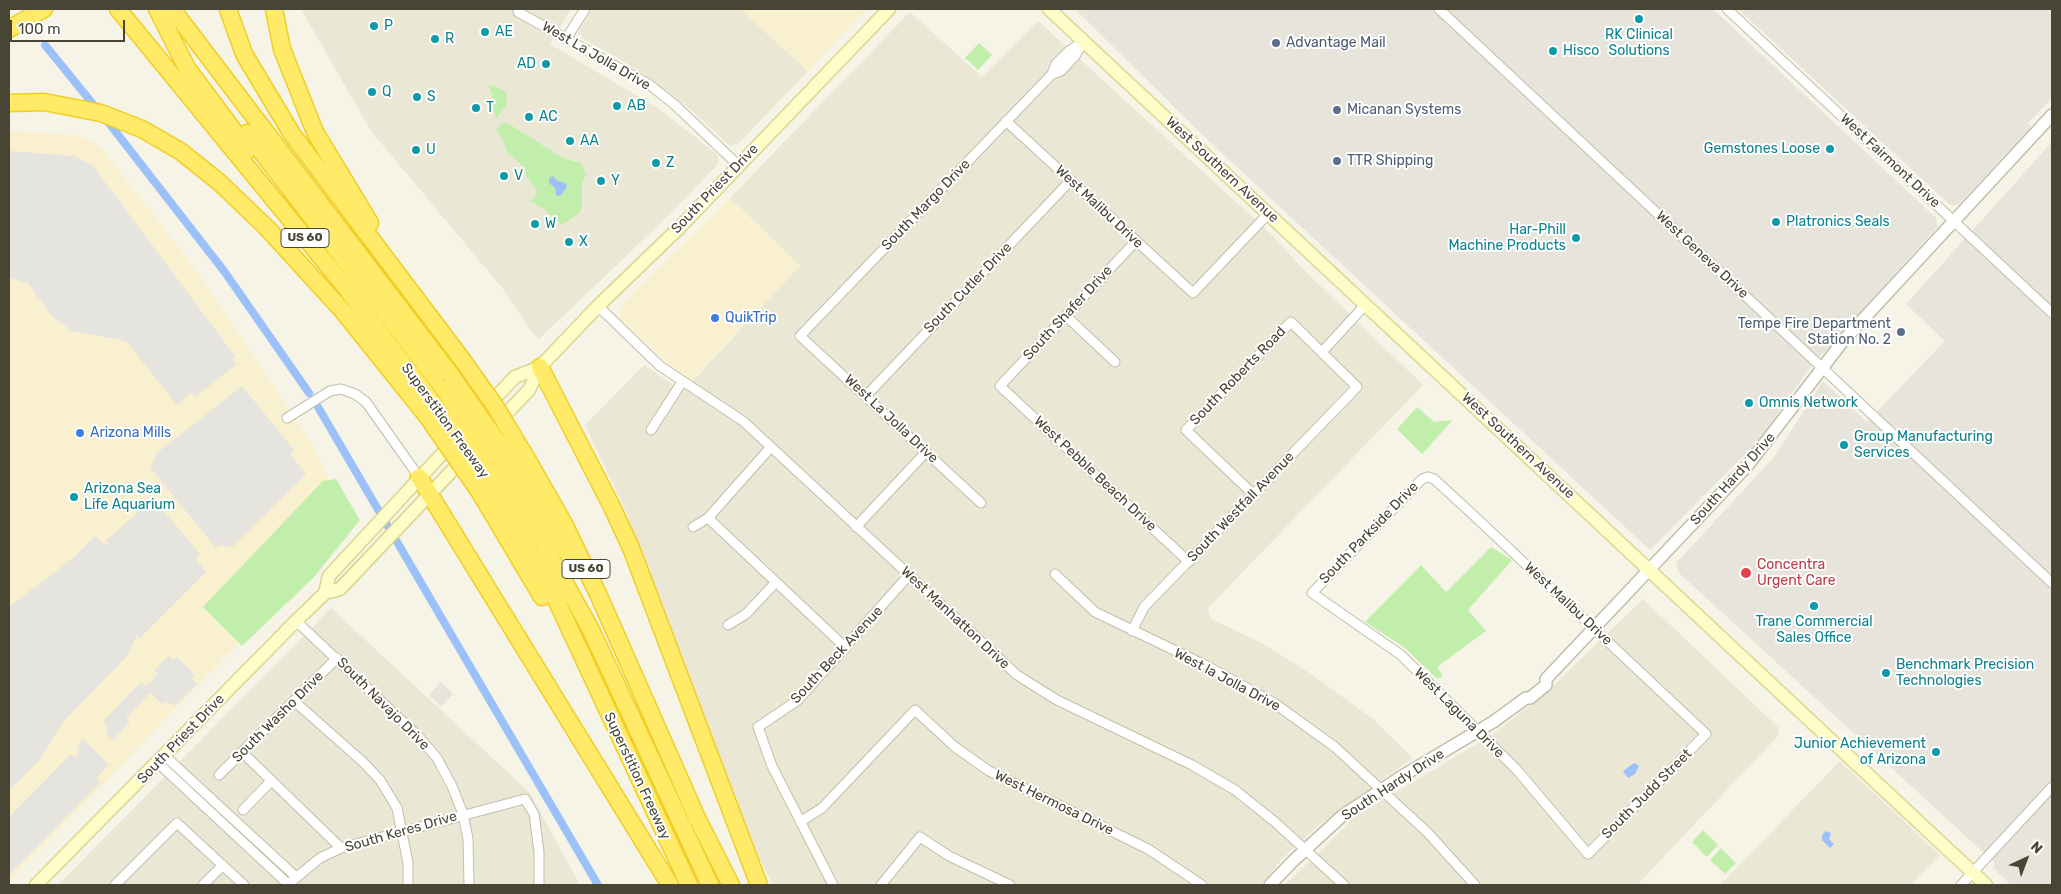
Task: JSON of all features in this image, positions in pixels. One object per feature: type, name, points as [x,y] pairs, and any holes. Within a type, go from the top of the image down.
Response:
[{"type":"highway","points":[[9,29],[44,9]]},
{"type":"highway","name":"Superstition Freeway","points":[[118,9],[185,69],[337,277],[431,410],[503,475],[564,524],[599,596],[697,818],[731,885]]},
{"type":"highway","points":[[158,9],[185,69],[448,382]]},
{"type":"highway","points":[[169,9],[185,69]]},
{"type":"highway","points":[[172,9],[322,205],[448,382],[543,543],[591,630],[710,885]]},
{"type":"highway","name":"US 60","points":[[228,9],[244,54],[292,134],[417,299]]},
{"type":"highway","points":[[274,9],[282,49],[315,132],[417,299]]},
{"type":"highway","points":[[9,103],[44,102],[101,113],[142,130],[180,151],[219,182],[266,228],[431,410]]},
{"type":"highway","name":"Superstition Freeway","points":[[417,299],[462,358],[495,406],[503,475],[552,591],[689,885]]},
{"type":"highway","points":[[540,367],[631,548],[759,885]]},
{"type":"highway","points":[[419,478],[670,885]]},
{"type":"main road","name":"South Priest Drive","points":[[36,885],[296,621],[325,593],[340,589],[529,390],[540,367],[598,306],[678,228],[889,9]]},
{"type":"main road","name":"West Southern Avenue","points":[[1049,9],[1986,885]]},
{"type":"main road","name":"South Priest Drive","points":[[325,593],[329,576],[515,377],[540,367]]},
{"type":"street","points":[[566,39],[585,9]]},
{"type":"street","name":"West Geneva Drive","points":[[1439,9],[2052,584]]},
{"type":"street","name":"West Fairmont Drive","points":[[1727,9],[2052,313]]},
{"type":"street","name":"West La Jolla Drive","points":[[518,12],[650,85],[675,105],[738,165]]},
{"type":"street","name":"South Margo Drive","points":[[800,336],[1052,74],[1056,64],[1069,51],[1084,41]]},
{"type":"street","name":"South Hardy Drive","points":[[1270,885],[1342,816],[1381,789],[1479,731],[1526,698],[1526,694],[1534,686],[1541,680],[1546,679],[1748,465],[1822,367],[2052,115]]},
{"type":"street","name":"West Malibu Drive","points":[[1006,121],[1193,294],[1268,214]]},
{"type":"street","name":"South Cutler Drive","points":[[866,396],[1071,180]]},
{"type":"street","name":"South Shafer Drive","points":[[1000,386],[1136,240]]},
{"type":"street","points":[[1322,352],[1366,304]]},
{"type":"street","name":"West Manhatton Drive","points":[[598,306],[660,366],[743,421],[1004,664],[1033,687],[1213,776],[1234,790],[1344,885]]},
{"type":"street","points":[[1066,316],[1115,362]]},
{"type":"street","name":"South Roberts Road","points":[[1253,494],[1186,430],[1291,322],[1322,352]]},
{"type":"street","name":"West La Jolla Drive","points":[[800,336],[981,503]]},
{"type":"street","name":"South Westfall Avenue","points":[[1132,631],[1144,607],[1357,387],[1322,352]]},
{"type":"street","points":[[651,430],[682,382]]},
{"type":"street","name":"West Pebble Beach Drive","points":[[1000,386],[1189,562]]},
{"type":"street","points":[[287,418],[330,391],[341,389],[361,398],[419,478]]},
{"type":"street","points":[[693,527],[708,518],[771,447]]},
{"type":"street","points":[[856,527],[926,452]]},
{"type":"street","name":"West Malibu Drive","points":[[1428,477],[1434,478],[1706,734]]},
{"type":"street","name":"South Parkside Drive","points":[[1312,593],[1422,479],[1428,477]]},
{"type":"street","points":[[708,518],[846,648]]},
{"type":"street","points":[[376,524],[386,541]]},
{"type":"street","name":"West la Jolla Drive","points":[[1055,574],[1095,612],[1205,664],[1274,703],[1335,747],[1428,833],[1475,885]]},
{"type":"street","name":"South Beck Avenue","points":[[800,822],[772,766],[758,727],[798,700],[909,575]]},
{"type":"street","points":[[728,624],[746,614],[776,582]]},
{"type":"street","name":"West Laguna Drive","points":[[1312,593],[1401,655],[1523,777],[1588,854]]},
{"type":"street","name":"South Navajo Drive","points":[[296,621],[337,658],[437,758],[452,786],[463,814],[468,839],[469,885]]},
{"type":"street","name":"South Washo Drive","points":[[219,775],[337,658]]},
{"type":"street","points":[[294,701],[380,780],[397,808],[408,863],[408,885]]},
{"type":"street","name":"West Hermosa Drive","points":[[800,822],[822,808],[915,710],[955,747],[989,771],[1148,848],[1202,885]]},
{"type":"street","name":"South Judd Street","points":[[1588,854],[1706,734]]},
{"type":"street","points":[[243,753],[341,848]]},
{"type":"street","points":[[162,759],[198,786],[295,876]]},
{"type":"street","points":[[162,759],[191,794],[287,885]]},
{"type":"street","points":[[243,810],[271,780]]},
{"type":"street","points":[[191,794],[198,786]]},
{"type":"street","points":[[1961,885],[2052,787]]},
{"type":"street","name":"South Keres Drive","points":[[287,885],[295,876],[320,858],[341,848],[402,830],[526,799],[534,814],[539,852],[539,885]]},
{"type":"street","points":[[224,824],[231,817]]},
{"type":"street","points":[[800,822],[833,885]]},
{"type":"street","points":[[115,885],[177,823],[244,885]]},
{"type":"street","points":[[881,885],[920,837],[950,856],[1010,885]]},
{"type":"street","points":[[255,854],[262,846]]},
{"type":"street","points":[[203,885],[224,865]]},
{"type":"shaded area","points":[[301,9],[571,9],[550,44],[659,109],[717,154],[719,163],[668,216],[539,339],[532,332],[503,289],[371,131]]},
{"type":"shaded area","points":[[592,9],[740,9],[808,71],[739,143],[730,146],[689,108],[665,90],[628,64],[582,38],[578,32]]},
{"type":"shaded area","points":[[740,9],[867,9],[808,71]]},
{"type":"shaded area","points":[[1075,9],[1713,9],[1936,218],[1937,227],[1809,369],[1759,440],[1650,550],[1211,143]]},
{"type":"shaded area","points":[[1738,9],[2052,9],[2052,98],[2028,123],[2031,127],[1959,204],[1951,206]]},
{"type":"shaded area","points":[[910,12],[982,77],[1038,21],[1271,234],[1304,270],[1423,385],[1208,608],[1210,618],[1265,645],[1308,672],[1373,719],[1413,758],[1320,824],[1281,860],[1262,885],[773,885],[742,825],[626,511],[585,425],[644,365],[683,391],[800,266],[730,198]]},
{"type":"shaded area","name":"Arizona Mills","points":[[9,130],[81,136],[100,146],[195,269],[286,404],[314,448],[351,526],[9,882]]},
{"type":"shaded area","points":[[2052,142],[2052,885],[2011,885],[1993,868],[1995,863],[1679,573],[1676,565],[1775,456],[1823,381],[1867,422],[1945,341],[1906,304]]},
{"type":"shaded area","points":[[9,151],[75,156],[93,166],[235,356],[233,359],[237,364],[195,397],[191,393],[177,405],[126,341],[72,331],[52,316],[28,283],[9,278]]},
{"type":"shaded area","points":[[730,198],[800,266],[692,380],[669,364],[620,319],[619,311],[624,302]]},
{"type":"shaded area","points":[[242,386],[294,450],[290,454],[306,474],[232,547],[220,545],[216,548],[150,467],[157,453]]},
{"type":"shaded area","points":[[149,503],[155,509],[159,505],[200,554],[196,559],[206,572],[140,638],[137,635],[127,656],[63,722],[40,759],[9,791],[9,607],[73,558],[95,536],[105,545],[108,544],[106,540]]},
{"type":"shaded area","points":[[1643,599],[1779,728],[1777,737],[1637,885],[1285,885],[1356,816],[1495,733],[1551,688]]},
{"type":"shaded area","points":[[331,608],[530,793],[580,885],[58,885]]},
{"type":"shaded area","points":[[169,656],[173,660],[177,657],[195,675],[192,679],[197,684],[175,706],[165,701],[162,704],[150,693],[126,718],[130,722],[113,740],[108,736],[106,725],[103,721],[141,682],[146,686],[158,674],[154,670]]},
{"type":"shaded area","points":[[441,682],[453,694],[441,707],[429,695]]},
{"type":"shaded area","points":[[83,739],[109,765],[97,777],[100,783],[9,875],[9,817],[71,754],[76,758],[79,744]]},
{"type":"shaded area","points":[[1840,761],[1940,855],[1910,885],[1720,885]]},
{"type":"green space","points":[[979,43],[992,55],[978,70],[965,58]]},
{"type":"green space","points":[[488,85],[495,86],[509,94],[506,93],[507,105],[496,119],[492,105],[492,93]]},
{"type":"green space","points":[[507,123],[563,158],[576,162],[580,161],[586,174],[582,183],[582,207],[578,214],[562,225],[544,209],[530,201],[535,197],[537,190],[526,176],[525,168],[507,152],[503,140],[496,130],[501,124]]},
{"type":"green space","points":[[1417,407],[1434,422],[1453,420],[1422,454],[1397,429]]},
{"type":"green space","points":[[336,479],[360,520],[314,577],[242,646],[203,607],[323,481]]},
{"type":"green space","points":[[1491,547],[1512,560],[1468,610],[1486,631],[1437,667],[1443,676],[1437,679],[1404,647],[1365,622],[1421,565],[1446,592]]},
{"type":"green space","points":[[1703,830],[1718,845],[1707,857],[1692,842]]},
{"type":"green space","points":[[1721,848],[1736,863],[1725,874],[1710,860]]},
{"type":"water","points":[[553,176],[557,181],[566,183],[567,187],[560,196],[556,195],[555,188],[549,183],[549,178]]},
{"type":"water","points":[[1634,763],[1639,766],[1635,774],[1628,778],[1623,771]]},
{"type":"water","points":[[1826,831],[1831,833],[1829,839],[1834,844],[1830,848],[1822,840],[1822,835]]},
{"type":"waterway","points":[[45,45],[97,109]]},
{"type":"waterway","points":[[105,118],[224,271],[309,393]]},
{"type":"waterway","points":[[318,407],[598,885]]},
{"type":"place","name":"RK Clinical Solutions","points":[[1639,19]]},
{"type":"place","name":"P","points":[[374,26]]},
{"type":"place","name":"AE","points":[[485,32]]},
{"type":"place","name":"R","points":[[435,39]]},
{"type":"place","name":"Advantage Mail","points":[[1276,43]]},
{"type":"place","name":"Hisco","points":[[1553,51]]},
{"type":"place","name":"AD","points":[[546,64]]},
{"type":"place","name":"Q","points":[[372,92]]},
{"type":"place","name":"S","points":[[417,97]]},
{"type":"place","name":"AB","points":[[617,106]]},
{"type":"place","name":"T","points":[[476,108]]},
{"type":"place","name":"Micanan Systems","points":[[1337,110]]},
{"type":"place","name":"AC","points":[[529,117]]},
{"type":"place","name":"AA","points":[[570,141]]},
{"type":"place","name":"Gemstones Loose","points":[[1830,149]]},
{"type":"place","name":"U","points":[[416,150]]},
{"type":"place","name":"TTR Shipping","points":[[1337,161]]},
{"type":"place","name":"Z","points":[[656,163]]},
{"type":"place","name":"V","points":[[504,176]]},
{"type":"place","name":"Y","points":[[601,181]]},
{"type":"place","name":"Platronics Seals","points":[[1776,222]]},
{"type":"place","name":"W","points":[[535,224]]},
{"type":"place","name":"Har-Phill Machine Products","points":[[1576,238]]},
{"type":"place","name":"X","points":[[569,242]]},
{"type":"place","name":"QuikTrip","points":[[715,318]]},
{"type":"place","name":"Tempe Fire Department Station No. 2","points":[[1901,332]]},
{"type":"place","name":"Omnis Network","points":[[1749,403]]},
{"type":"place","name":"Arizona Mills","points":[[80,433]]},
{"type":"place","name":"Group Manufacturing Services","points":[[1844,445]]},
{"type":"place","name":"Arizona Sea Life Aquarium","points":[[74,497]]},
{"type":"place","name":"Concentra Urgent Care","points":[[1746,573]]},
{"type":"place","name":"Trane Commercial Sales Office","points":[[1814,606]]},
{"type":"place","name":"Benchmark Precision Technologies","points":[[1886,673]]},
{"type":"place","name":"Junior Achievement of Arizona","points":[[1936,752]]}]
